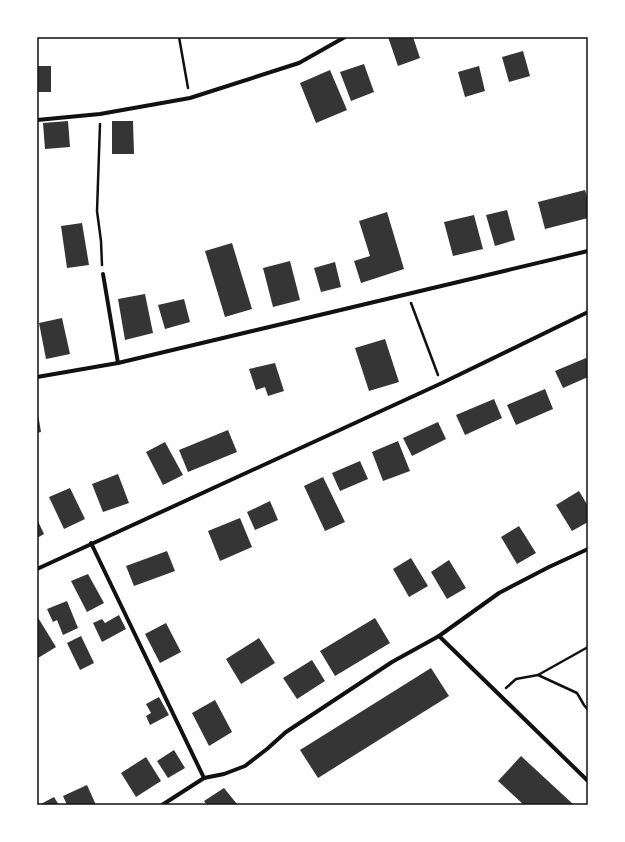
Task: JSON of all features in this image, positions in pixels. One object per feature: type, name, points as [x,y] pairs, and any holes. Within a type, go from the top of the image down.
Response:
[{"type":"street","points":[[37,120],[100,114],[190,98],[299,63],[344,37]]},
{"type":"street","points":[[37,377],[118,363],[588,250]]},
{"type":"street","points":[[103,274],[118,363]]},
{"type":"street","points":[[37,568],[442,383],[588,312]]},
{"type":"street","points":[[91,543],[204,778]]},
{"type":"street","points":[[162,805],[204,778],[224,774],[245,766],[286,732],[392,662],[439,636],[499,593],[588,549]]},
{"type":"street","points":[[439,636],[588,781]]},
{"type":"path","points":[[179,37],[190,98]]},
{"type":"path","points":[[100,114],[96,211],[101,241],[103,274]]},
{"type":"path","points":[[407,293],[442,383]]},
{"type":"path","points":[[499,694],[516,679],[538,675],[588,647]]},
{"type":"path","points":[[538,675],[577,693],[588,710]]},
{"type":"building","points":[[388,37],[413,37],[420,58],[398,66]]},
{"type":"building","points":[[523,51],[530,76],[509,82],[502,57]]},
{"type":"building","points":[[364,64],[374,92],[351,101],[340,72]]},
{"type":"building","points":[[37,66],[51,66],[51,92],[37,92]]},
{"type":"building","points":[[479,66],[485,91],[465,97],[458,72]]},
{"type":"building","points":[[330,70],[347,110],[316,123],[300,83]]},
{"type":"building","points":[[68,121],[70,147],[45,149],[43,123]]},
{"type":"building","points":[[112,121],[133,121],[134,154],[112,154]]},
{"type":"building","points":[[585,190],[588,200],[588,218],[545,229],[538,202]]},
{"type":"building","points":[[507,210],[515,240],[495,246],[486,215]]},
{"type":"building","points":[[387,212],[404,269],[361,283],[354,261],[370,256],[359,221]]},
{"type":"building","points":[[474,215],[483,249],[453,256],[444,222]]},
{"type":"building","points":[[82,223],[89,265],[67,268],[61,226]]},
{"type":"building","points":[[232,243],[252,309],[225,317],[205,251]]},
{"type":"building","points":[[290,261],[300,300],[273,307],[263,268]]},
{"type":"building","points":[[335,262],[341,287],[321,292],[314,268]]},
{"type":"building","points":[[145,294],[153,333],[125,340],[118,299]]},
{"type":"building","points":[[184,299],[190,322],[165,329],[158,305]]},
{"type":"building","points":[[62,318],[70,354],[46,359],[39,323]]},
{"type":"building","points":[[385,339],[399,382],[369,391],[355,348]]},
{"type":"building","points":[[586,358],[588,361],[588,377],[563,388],[555,371]]},
{"type":"building","points":[[275,363],[284,391],[268,396],[265,387],[256,390],[249,369]]},
{"type":"building","points":[[545,389],[553,409],[516,425],[507,405]]},
{"type":"building","points":[[494,399],[502,418],[465,435],[456,415]]},
{"type":"building","points":[[37,414],[41,432],[37,433]]},
{"type":"building","points":[[438,422],[446,439],[412,456],[403,438]]},
{"type":"building","points":[[228,430],[237,452],[188,472],[179,450]]},
{"type":"building","points":[[398,441],[410,471],[383,481],[372,452]]},
{"type":"building","points":[[165,442],[183,475],[163,485],[146,452]]},
{"type":"building","points":[[360,461],[368,479],[340,491],[332,473]]},
{"type":"building","points":[[118,474],[129,503],[103,512],[92,484]]},
{"type":"building","points":[[323,477],[345,522],[325,531],[304,486]]},
{"type":"building","points":[[70,488],[85,519],[64,529],[49,497]]},
{"type":"building","points":[[579,491],[588,506],[588,522],[572,531],[556,505]]},
{"type":"building","points":[[270,501],[278,520],[255,530],[247,512]]},
{"type":"building","points":[[240,518],[252,547],[220,561],[208,531]]},
{"type":"building","points":[[37,519],[44,534],[37,538]]},
{"type":"building","points":[[519,526],[536,553],[517,564],[501,537]]},
{"type":"building","points":[[167,551],[175,571],[134,586],[126,566]]},
{"type":"building","points":[[411,558],[428,586],[409,597],[393,569]]},
{"type":"building","points":[[449,560],[466,588],[447,599],[431,572]]},
{"type":"building","points":[[88,574],[104,603],[87,612],[71,581]]},
{"type":"building","points":[[67,601],[78,628],[63,635],[57,620],[53,622],[47,609]]},
{"type":"building","points":[[119,615],[126,629],[102,642],[93,623],[102,619],[105,623]]},
{"type":"building","points":[[37,616],[56,647],[38,658],[37,657]]},
{"type":"building","points":[[375,618],[390,643],[335,676],[320,651]]},
{"type":"building","points":[[166,623],[181,652],[160,663],[145,634]]},
{"type":"building","points":[[81,636],[94,663],[80,670],[67,643]]},
{"type":"building","points":[[259,638],[275,663],[241,684],[226,659]]},
{"type":"building","points":[[312,660],[325,681],[297,699],[283,678]]},
{"type":"building","points":[[431,668],[449,696],[318,778],[300,750]]},
{"type":"building","points":[[159,697],[169,715],[150,725],[146,716],[151,713],[146,704]]},
{"type":"building","points":[[215,700],[232,732],[209,746],[192,713]]},
{"type":"building","points":[[174,750],[185,768],[168,778],[157,761]]},
{"type":"building","points":[[521,756],[574,805],[524,805],[498,781]]},
{"type":"building","points":[[146,757],[161,781],[136,797],[121,773]]},
{"type":"building","points":[[87,785],[96,805],[67,805],[63,796]]},
{"type":"building","points":[[224,788],[237,804],[207,805],[204,801]]},
{"type":"building","points":[[54,797],[59,805],[39,805]]}]
